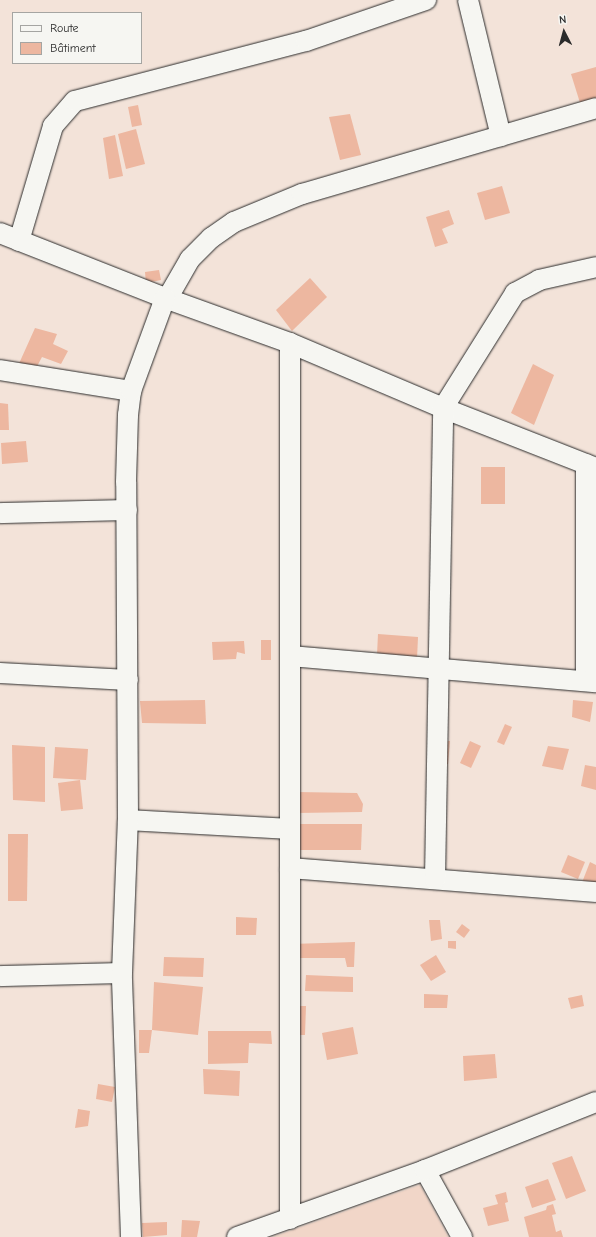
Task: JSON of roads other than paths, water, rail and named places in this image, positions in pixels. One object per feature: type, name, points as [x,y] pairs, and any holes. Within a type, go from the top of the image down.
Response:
[{"type":"street","points":[[19,241],[52,126],[75,101],[306,41],[426,0]]},
{"type":"street","points":[[468,0],[501,136]]},
{"type":"street","points":[[131,1237],[122,972],[128,820],[127,510],[131,391],[166,299],[190,259],[211,238],[234,222],[302,194],[596,108]]},
{"type":"street","points":[[0,233],[166,299],[290,343],[442,408],[591,466],[591,681],[290,656]]},
{"type":"street","points":[[435,879],[442,408],[515,293],[539,280],[596,267]]},
{"type":"street","points":[[290,343],[290,1219]]},
{"type":"street","points":[[0,370],[131,391]]},
{"type":"street","points":[[0,514],[127,510]]},
{"type":"street","points":[[0,673],[128,680]]},
{"type":"street","points":[[128,820],[290,829]]},
{"type":"street","points":[[290,868],[596,892]]},
{"type":"street","points":[[0,976],[122,972]]},
{"type":"street","points":[[237,1237],[425,1170],[596,1102]]},
{"type":"street","points":[[425,1170],[462,1237]]}]
